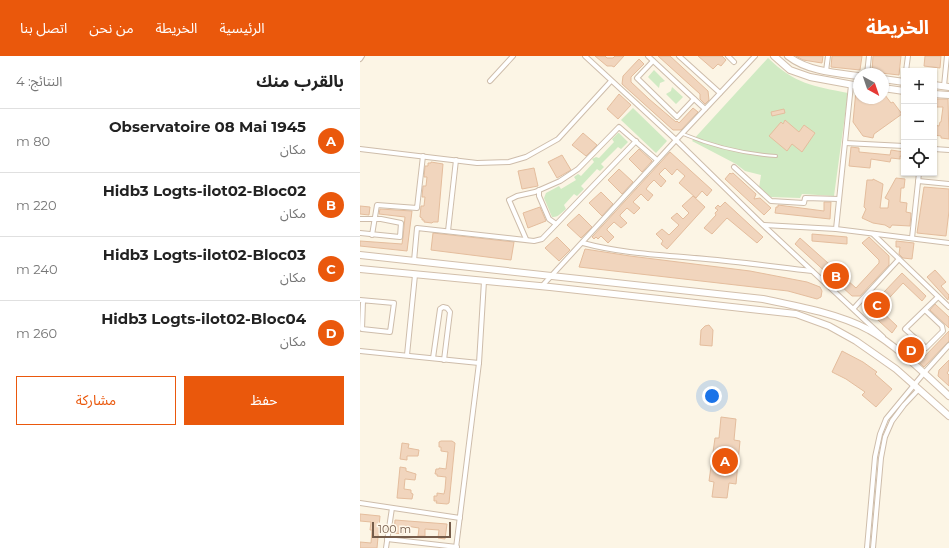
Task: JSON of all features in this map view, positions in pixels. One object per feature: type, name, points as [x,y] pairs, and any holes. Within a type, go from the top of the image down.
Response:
[{"type":"street","points":[[490,81],[513,56]]},
{"type":"street","points":[[585,56],[676,140],[896,349],[949,396]]},
{"type":"street","points":[[648,56],[705,109]]},
{"type":"street","points":[[679,56],[720,93]]},
{"type":"street","points":[[728,56],[734,62]]},
{"type":"street","points":[[542,287],[657,160],[755,56]]},
{"type":"street","points":[[774,56],[790,70],[810,77],[851,85],[836,229]]},
{"type":"street","points":[[788,56],[796,63],[826,71],[853,75]]},
{"type":"street","points":[[826,71],[828,56]]},
{"type":"street","points":[[868,68],[869,56]]},
{"type":"street","points":[[906,68],[908,56]]},
{"type":"street","points":[[937,85],[947,87],[947,56]]},
{"type":"street","points":[[653,61],[637,78],[677,117],[694,99]]},
{"type":"street","points":[[889,80],[901,82]]},
{"type":"street","points":[[360,148],[477,163],[509,162],[526,156],[558,139],[611,81]]},
{"type":"street","points":[[889,89],[901,90]]},
{"type":"street","points":[[937,94],[949,95]]},
{"type":"street","points":[[526,239],[509,200],[560,181],[578,169],[619,127],[657,160]]},
{"type":"street","points":[[414,261],[418,228],[534,241],[542,239],[636,141]]},
{"type":"street","points":[[845,142],[901,146]]},
{"type":"street","points":[[937,149],[949,150]]},
{"type":"street","points":[[372,235],[377,205],[417,208],[423,156]]},
{"type":"street","points":[[448,231],[456,160]]},
{"type":"street","points":[[734,168],[771,201],[804,203],[805,198],[840,199]]},
{"type":"street","points":[[912,238],[919,176]]},
{"type":"street","points":[[918,181],[949,184]]},
{"type":"street","points":[[539,190],[539,196],[548,219],[556,224]]},
{"type":"street","points":[[360,219],[381,219],[401,223],[400,237],[360,233]]},
{"type":"street","points":[[764,225],[836,229],[949,242],[949,238]]},
{"type":"street","points":[[872,234],[949,307]]},
{"type":"street","points":[[582,243],[608,249],[670,257],[765,264],[813,271]]},
{"type":"street","points":[[360,255],[764,299],[802,307],[838,318],[868,330],[896,349]]},
{"type":"street","points":[[854,308],[899,259]]},
{"type":"street","points":[[360,269],[796,314],[829,326],[856,340],[896,369],[949,416]]},
{"type":"street","points":[[407,355],[415,275]]},
{"type":"street","points":[[387,539],[456,548],[479,363],[484,281]]},
{"type":"street","points":[[925,310],[942,326],[943,331],[926,348],[906,329],[925,310],[938,297]]},
{"type":"street","points":[[361,300],[394,303],[390,332],[362,329],[361,300]]},
{"type":"street","points":[[433,358],[440,309],[443,307],[447,308],[450,312],[444,360]]},
{"type":"street","points":[[873,548],[881,458],[885,436],[892,421],[917,387],[924,373],[949,345]]},
{"type":"street","points":[[360,350],[479,363]]},
{"type":"street","points":[[867,548],[875,457],[880,434],[886,419],[917,387]]},
{"type":"street","points":[[360,503],[460,518]]},
{"type":"street","points":[[386,548],[392,508]]},
{"type":"lane","points":[[682,134],[697,140],[730,149],[766,156],[776,156]]},
{"type":"green space","points":[[768,58],[778,67],[805,83],[848,93],[834,196],[802,194],[800,198],[771,197],[759,188],[761,175],[745,171],[736,164],[692,141]]},
{"type":"green space","points":[[654,70],[665,81],[660,83],[659,88],[648,77]]},
{"type":"green space","points":[[672,87],[683,97],[676,104],[666,94],[671,91]]},
{"type":"green space","points":[[633,108],[667,141],[656,153],[621,120]]},
{"type":"green space","points":[[618,133],[628,142],[621,149],[618,147],[601,164],[604,167],[600,171],[597,169],[581,186],[584,189],[577,196],[574,194],[564,205],[566,209],[558,216],[552,217],[544,198],[546,193],[559,186],[561,189],[576,180],[574,177],[578,174],[581,176],[594,162],[592,159],[596,157],[599,158],[614,142],[612,139]]},
{"type":"building","points":[[595,56],[613,58],[615,56],[624,56],[614,67],[607,66]]},
{"type":"building","points":[[658,56],[670,56],[708,91],[709,100],[705,104],[700,99],[700,94]]},
{"type":"building","points":[[698,56],[722,56],[726,60],[721,66],[718,64],[713,69]]},
{"type":"building","points":[[796,56],[823,56],[822,63],[803,60]]},
{"type":"building","points":[[832,56],[862,56],[860,68],[853,68],[853,69],[831,67]]},
{"type":"building","points":[[873,56],[901,56],[899,75],[889,74],[889,68],[872,68]]},
{"type":"building","points":[[925,56],[941,56],[940,68],[924,66]]},
{"type":"building","points":[[639,59],[644,64],[631,77],[631,82],[649,99],[679,123],[693,108],[698,112],[681,130],[673,130],[622,84],[623,76]]},
{"type":"building","points":[[619,94],[631,105],[618,119],[607,109]]},
{"type":"building","points":[[937,99],[948,99],[949,139],[941,138],[941,136],[937,135],[937,126],[939,126],[941,122],[943,107],[937,107]]},
{"type":"building","points":[[889,100],[891,103],[893,102],[901,113],[901,115],[874,134],[873,138],[863,136],[853,122],[855,104],[889,104]]},
{"type":"building","points":[[784,109],[785,113],[772,116],[771,112]]},
{"type":"building","points":[[785,120],[799,132],[804,125],[815,133],[802,152],[792,144],[787,151],[769,136],[781,122],[783,124]]},
{"type":"building","points":[[583,133],[597,145],[586,156],[572,145]]},
{"type":"building","points":[[851,147],[859,148],[859,152],[890,155],[891,150],[901,152],[900,159],[891,158],[890,162],[871,159],[870,168],[849,166]]},
{"type":"building","points":[[639,149],[652,161],[642,172],[629,159]]},
{"type":"building","points":[[670,152],[712,190],[707,196],[702,191],[696,198],[679,183],[685,176],[677,169],[672,175],[665,168],[659,174],[666,181],[661,187],[654,180],[646,189],[653,195],[648,201],[641,194],[633,202],[640,208],[634,214],[627,208],[620,215],[627,223],[621,228],[614,222],[607,229],[614,237],[608,243],[601,236],[598,239],[596,237],[594,239],[592,237]]},
{"type":"building","points":[[562,155],[571,170],[557,178],[548,162]]},
{"type":"building","points":[[428,163],[443,164],[438,222],[432,223],[424,222],[424,220],[420,217],[421,206],[424,206],[425,197],[422,197],[423,186],[426,186],[427,177],[424,177],[425,166],[428,166]]},
{"type":"building","points":[[534,168],[538,186],[522,189],[518,171]]},
{"type":"building","points":[[619,169],[633,182],[622,194],[608,180]]},
{"type":"building","points":[[730,173],[733,173],[756,194],[754,199],[760,198],[771,208],[764,215],[725,179]]},
{"type":"building","points":[[896,178],[905,179],[904,188],[901,188],[900,202],[907,203],[906,212],[911,213],[910,226],[892,225],[890,228],[862,218],[866,209],[864,207],[867,180],[873,179],[883,184],[880,208],[888,208],[889,200],[885,198]]},
{"type":"building","points":[[924,187],[949,189],[949,211],[946,236],[917,233]]},
{"type":"building","points":[[601,192],[613,204],[602,216],[589,203]]},
{"type":"building","points":[[693,196],[705,207],[667,249],[661,244],[663,241],[656,234],[662,229],[669,235],[679,225],[671,218],[677,213],[683,219],[689,213],[682,206]]},
{"type":"building","points":[[725,202],[763,237],[757,243],[727,218],[712,234],[704,228],[716,215],[715,213],[718,210],[715,208],[718,205],[720,207]]},
{"type":"building","points":[[824,202],[831,202],[830,219],[775,213],[778,205],[824,211]]},
{"type":"building","points":[[360,206],[370,207],[369,215],[360,214]]},
{"type":"building","points":[[540,207],[546,221],[528,228],[523,213]]},
{"type":"building","points":[[380,209],[412,211],[407,251],[360,246],[360,241],[402,244],[405,217],[379,214]]},
{"type":"building","points":[[579,214],[592,227],[581,238],[567,225]]},
{"type":"building","points":[[433,233],[514,242],[511,260],[431,250]]},
{"type":"building","points":[[812,234],[847,237],[847,244],[812,241]]},
{"type":"building","points":[[557,237],[570,250],[559,261],[545,248]]},
{"type":"building","points":[[869,237],[889,256],[889,265],[860,296],[852,296],[795,244],[800,238],[856,288],[879,263],[879,260],[862,243]]},
{"type":"building","points":[[896,241],[914,243],[912,259],[903,258],[899,254],[900,247],[896,247]]},
{"type":"building","points":[[585,249],[750,271],[807,282],[820,287],[822,291],[821,297],[817,299],[788,291],[579,267]]},
{"type":"building","points":[[935,270],[946,282],[941,286],[949,295],[948,300],[927,277]]},
{"type":"building","points":[[902,273],[926,296],[922,301],[903,283],[879,309],[897,326],[892,333],[867,310]]},
{"type":"building","points":[[935,304],[949,317],[949,328],[930,310]]},
{"type":"building","points":[[709,325],[713,330],[712,346],[700,345],[701,330],[705,326]]},
{"type":"building","points":[[949,331],[949,341],[924,367],[898,343],[904,338],[924,357]]},
{"type":"building","points":[[842,351],[863,362],[877,372],[875,374],[892,389],[876,407],[862,395],[865,392],[846,379],[832,372]]},
{"type":"building","points":[[949,360],[949,370],[947,373],[949,375],[949,386],[938,376],[939,370]]},
{"type":"building","points":[[721,417],[736,419],[734,440],[740,441],[736,484],[729,483],[727,498],[712,497],[714,482],[709,481],[715,438],[719,438]]},
{"type":"building","points":[[452,441],[455,443],[449,503],[447,504],[436,503],[437,501],[434,501],[434,496],[437,496],[437,493],[444,494],[445,489],[446,477],[437,476],[437,474],[435,474],[436,469],[446,469],[448,452],[441,451],[439,442]]},
{"type":"building","points":[[402,443],[409,444],[408,448],[419,450],[418,456],[407,456],[407,460],[400,459]]},
{"type":"building","points":[[400,467],[406,468],[406,471],[416,474],[415,480],[405,479],[404,489],[411,490],[411,493],[413,494],[412,499],[397,498]]},
{"type":"building","points":[[360,514],[380,516],[377,548],[360,548],[360,542],[371,543],[372,530],[370,530],[371,522],[360,521]]},
{"type":"building","points":[[395,520],[447,524],[445,539],[438,538],[439,530],[425,529],[425,536],[418,536],[419,528],[406,526],[406,530],[403,530],[403,534],[394,533]]},
{"type":"place","name":"Hidb3 Logts-ilot02-Bloc02","points":[[836,276]]},
{"type":"place","name":"Hidb3 Logts-ilot02-Bloc03","points":[[877,305]]},
{"type":"place","name":"Hidb3 Logts-ilot02-Bloc04","points":[[911,350]]},
{"type":"place","name":"Observatoire 08 Mai 1945","points":[[725,461]]}]
